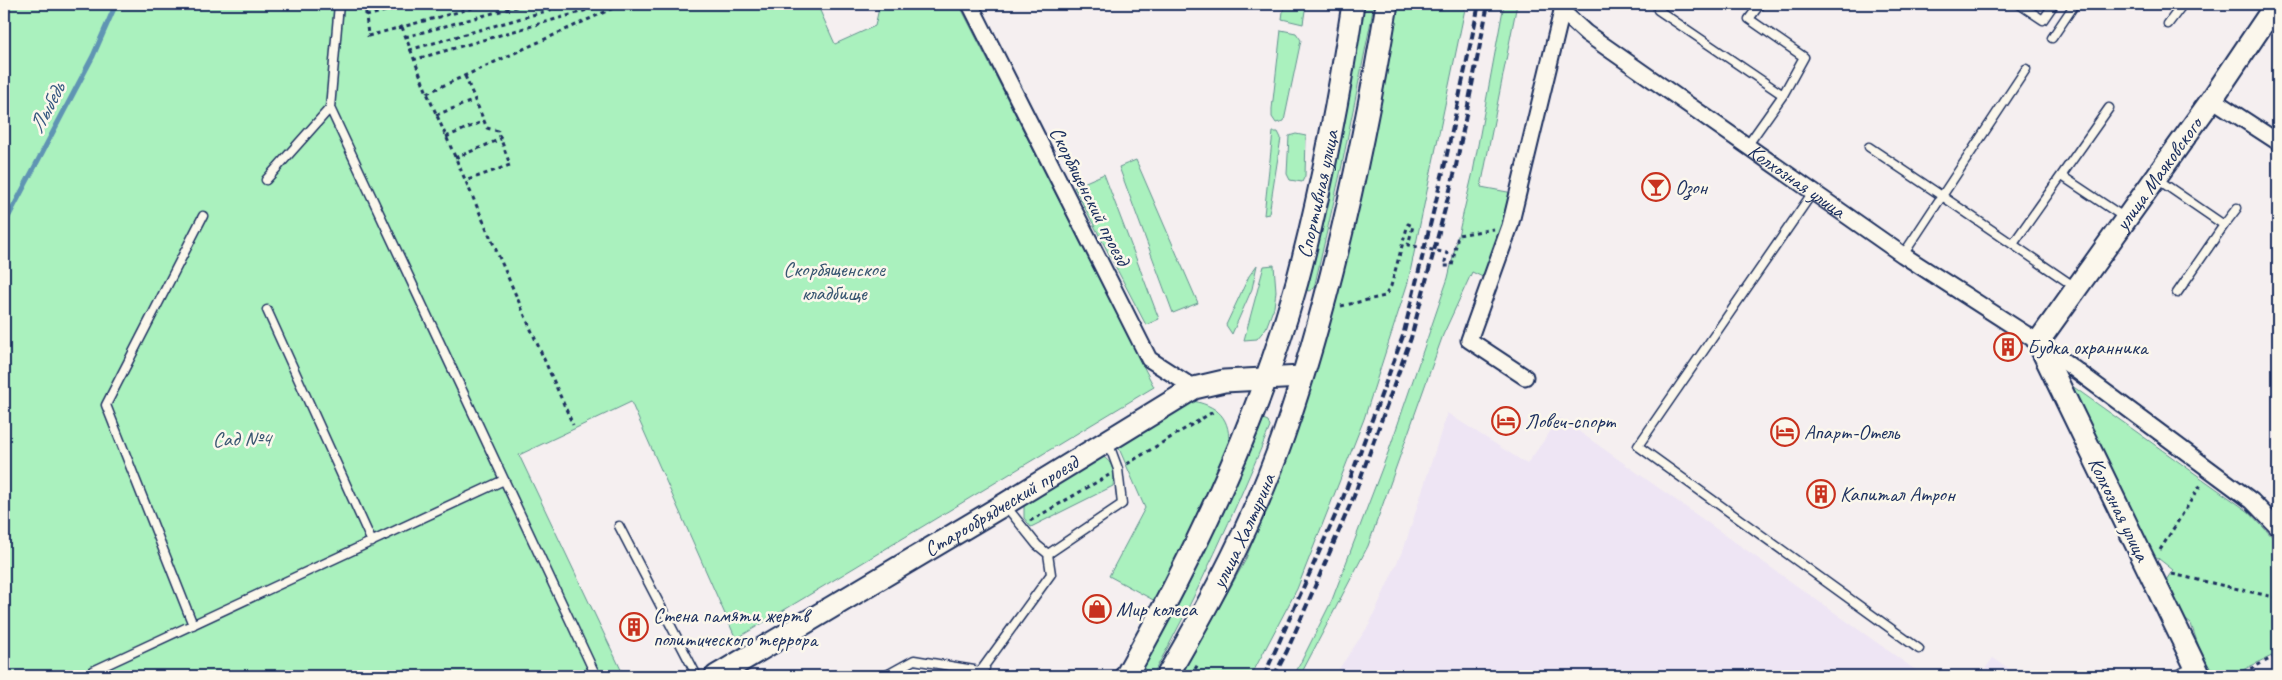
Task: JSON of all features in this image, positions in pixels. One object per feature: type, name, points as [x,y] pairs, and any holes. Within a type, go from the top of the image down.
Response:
[{"type":"street","name":"Скорбященский проезд","points":[[970,4],[1149,359],[1194,388]]},
{"type":"street","name":"Спортивная улица","points":[[1265,380],[1296,282],[1316,197],[1353,4]]},
{"type":"street","name":"Спортивная улица","points":[[1301,377],[1328,291],[1387,4]]},
{"type":"street","name":"улица Маяковского","points":[[2038,342],[2212,99],[2271,26],[2276,4]]},
{"type":"street","name":"Колхозная улица","points":[[1562,8],[1586,33],[1747,146],[1903,255],[2038,342],[2212,470],[2252,501],[2278,528]]},
{"type":"street","name":"Колхозная улица","points":[[1525,377],[1469,340],[1510,226],[1562,8]]},
{"type":"street","points":[[2212,99],[2278,142]]},
{"type":"street","name":"Колхозная улица","points":[[2038,342],[2190,673]]},
{"type":"street","name":"Старообрядческий проезд","points":[[716,676],[1005,504],[1194,388],[1224,381],[1301,377]]},
{"type":"street","name":"улица Халтурина","points":[[1167,676],[1199,621],[1240,540],[1284,435],[1301,377]]},
{"type":"street","name":"улица Халтурина","points":[[1126,676],[1168,603],[1206,526],[1265,380]]},
{"type":"lane","points":[[339,4],[330,108],[596,676]]},
{"type":"lane","points":[[1662,4],[1658,10],[1783,95]]},
{"type":"lane","points":[[1747,146],[1783,95],[1804,57],[1749,19],[1760,4]]},
{"type":"lane","points":[[2019,4],[2043,20],[2054,4]]},
{"type":"lane","points":[[2052,38],[2075,4]]},
{"type":"lane","points":[[2168,24],[2183,4]]},
{"type":"lane","points":[[1903,255],[2026,69]]},
{"type":"lane","points":[[266,180],[330,108]]},
{"type":"lane","points":[[2013,244],[2109,108]]},
{"type":"lane","points":[[1869,147],[2077,288]]},
{"type":"lane","points":[[2062,176],[2126,219]]},
{"type":"lane","points":[[2156,178],[2224,225]]},
{"type":"lane","points":[[1813,192],[1638,446],[1919,649]]},
{"type":"lane","points":[[2177,293],[2236,208]]},
{"type":"lane","points":[[193,625],[106,405],[203,216]]},
{"type":"lane","points":[[267,310],[372,542]]},
{"type":"lane","points":[[1048,554],[1122,504],[1118,469],[1107,440]]},
{"type":"lane","points":[[93,671],[504,480]]},
{"type":"lane","points":[[977,676],[985,668],[1052,574],[1048,554],[1037,545],[1005,504]]},
{"type":"lane","points":[[619,526],[697,676]]},
{"type":"lane","points":[[886,676],[914,660],[980,671],[985,668]]},
{"type":"path","points":[[365,4],[368,36],[488,4]]},
{"type":"path","points":[[366,16],[413,4]]},
{"type":"path","points":[[405,38],[526,4]]},
{"type":"path","points":[[409,50],[571,4]]},
{"type":"path","points":[[413,60],[605,4],[606,10]]},
{"type":"path","points":[[427,93],[622,4]]},
{"type":"path","points":[[402,27],[409,50],[436,116],[573,425]]},
{"type":"path","points":[[465,76],[487,128],[498,130],[510,166],[465,181]]},
{"type":"path","points":[[436,116],[475,100]]},
{"type":"path","points":[[446,137],[484,121]]},
{"type":"path","points":[[455,158],[501,139]]},
{"type":"path","points":[[1332,308],[1385,296],[1391,286],[1408,224],[1413,226],[1408,245],[1448,253],[1444,266],[1452,266],[1458,235],[1510,226]]},
{"type":"path","points":[[2155,556],[2212,470]]},
{"type":"path","points":[[2171,574],[2278,598]]},
{"type":"path","points":[[2236,676],[2278,656]]},
{"type":"shaded area","points":[[1447,413],[1527,464],[1560,418],[1924,676],[1334,676],[1369,625],[1405,545]]},
{"type":"shaded area","points":[[1993,658],[2020,676],[1980,676]]},
{"type":"green space","points":[[4,4],[817,4],[835,44],[875,26],[880,4],[959,4],[1154,387],[736,639],[631,402],[519,455],[624,676],[4,676]]},
{"type":"green space","points":[[1284,4],[1306,4],[1303,24],[1282,19]]},
{"type":"green space","points":[[1362,4],[1374,4],[1341,170],[1314,288],[1309,291],[1303,289]]},
{"type":"green space","points":[[1394,4],[1466,4],[1408,282],[1364,419],[1297,589],[1251,676],[1181,676],[1245,561],[1297,430],[1309,393],[1332,308]]},
{"type":"green space","points":[[1504,4],[1517,4],[1481,187],[1513,193],[1487,279],[1472,272],[1443,335],[1368,546],[1300,676],[1294,676],[1332,600],[1389,450],[1448,278],[1473,172]]},
{"type":"green space","points":[[1281,30],[1296,33],[1301,40],[1284,121],[1276,123],[1272,117],[1272,109]]},
{"type":"green space","points":[[1273,132],[1278,132],[1281,138],[1269,214],[1264,215]]},
{"type":"green space","points":[[1296,134],[1306,136],[1305,176],[1302,182],[1290,180],[1287,174],[1289,136]]},
{"type":"green space","points":[[1136,160],[1198,303],[1173,313],[1119,167]]},
{"type":"green space","points":[[1104,174],[1159,319],[1146,325],[1074,187]]},
{"type":"green space","points":[[1257,265],[1252,289],[1232,334],[1226,325],[1249,276]]},
{"type":"green space","points":[[1274,265],[1276,291],[1274,307],[1266,328],[1257,339],[1244,340],[1264,266]]},
{"type":"green space","points":[[2061,378],[2249,512],[2278,543],[2278,653],[2230,676],[2205,665],[2191,624],[2155,596],[2173,570],[2140,544]]},
{"type":"green space","points":[[1193,401],[1212,407],[1223,418],[1227,425],[1228,452],[1157,602],[1109,576],[1145,508],[1117,444],[1180,406]]},
{"type":"green space","points":[[1263,419],[1268,421],[1270,427],[1200,585],[1152,676],[1137,676],[1258,422]]},
{"type":"green space","points":[[1099,455],[1104,457],[1112,467],[1114,476],[1113,486],[1031,527],[1024,518],[1024,502]]},
{"type":"waterway","name":"Лыбедь","points":[[4,225],[93,56],[116,4]]},
{"type":"railway","points":[[1264,676],[1343,498],[1403,336],[1444,168],[1479,4]]},
{"type":"railway","points":[[1274,676],[1287,651],[1354,496],[1411,338],[1455,171],[1488,4]]},
{"type":"place","name":"Озон","points":[[1656,187]]},
{"type":"place","name":"Будка охранника","points":[[2008,347]]},
{"type":"place","name":"Ловеч-спорт","points":[[1506,421]]},
{"type":"place","name":"Апарт-Отель","points":[[1785,432]]},
{"type":"place","name":"Капитал Атрон","points":[[1821,494]]},
{"type":"place","name":"Мир колеса","points":[[1097,609]]},
{"type":"place","name":"Стена памяти жертв политического террора","points":[[634,627]]},
{"type":"park label","name":"Скорбященское кладбище","points":[[834,281]]},
{"type":"park label","name":"Сад №4","points":[[242,439]]}]
